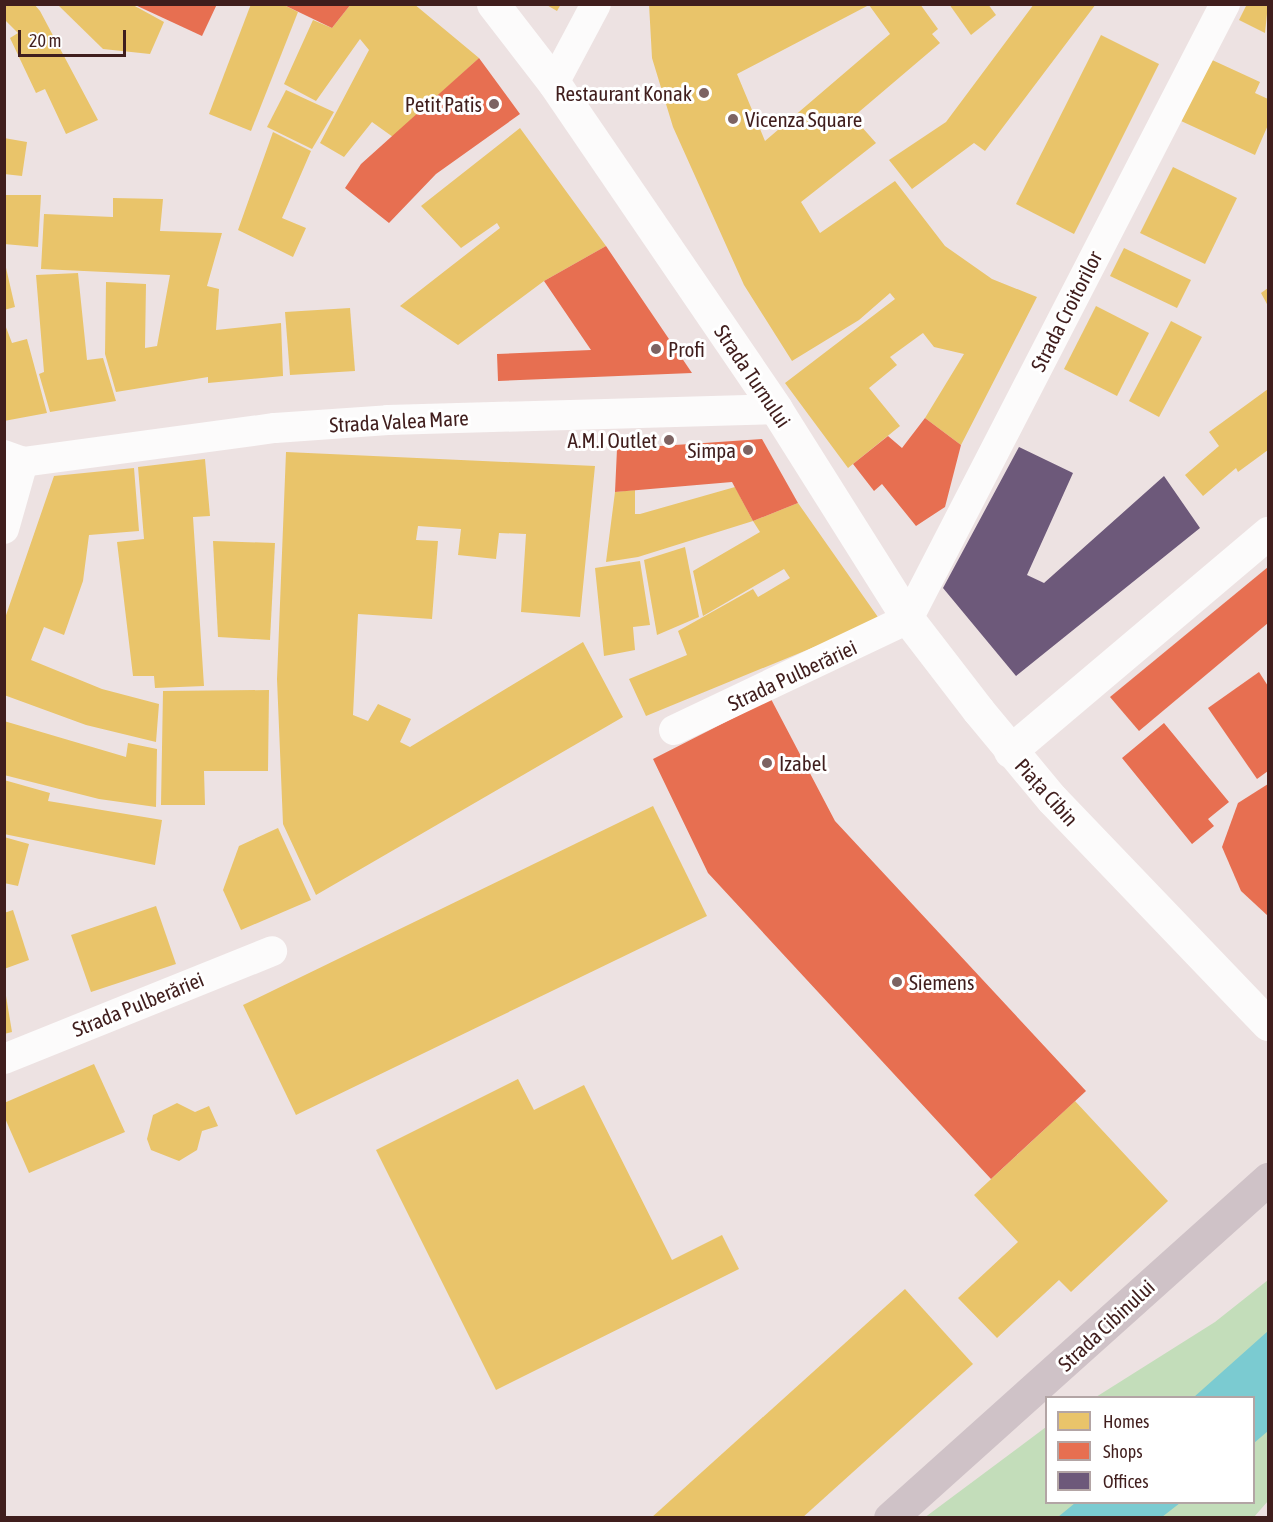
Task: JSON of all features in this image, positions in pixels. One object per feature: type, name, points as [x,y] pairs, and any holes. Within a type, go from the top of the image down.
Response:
[{"type":"main road","name":"Strada Cibinului","points":[[890,1518],[1269,1179]]},
{"type":"street","name":"Strada Turnului","points":[[493,4],[554,83],[776,409],[908,619],[1010,751]]},
{"type":"street","points":[[554,83],[596,4]]},
{"type":"street","name":"Strada Croitorilor","points":[[908,619],[1225,4]]},
{"type":"street","name":"Strada Valea Mare","points":[[14,458],[287,427],[776,409]]},
{"type":"street","points":[[4,529],[14,458]]},
{"type":"street","name":"Piața Cibin","points":[[1269,533],[1010,751],[1269,1024]]},
{"type":"street","name":"Strada Pulberăriei","points":[[674,730],[908,619]]},
{"type":"street","name":"Strada Pulberăriei","points":[[4,1059],[272,951]]},
{"type":"green space","points":[[1268,1280],[1268,1501],[1254,1517],[924,1518],[1045,1428],[1045,1504],[1255,1504],[1255,1396],[1098,1396],[1215,1322]]},
{"type":"water","points":[[1268,1331],[1268,1431],[1255,1442],[1255,1396],[1195,1396]]},
{"type":"water","points":[[1074,1504],[1179,1504],[1162,1517],[1058,1517]]},
{"type":"building: Homes","points":[[4,4],[34,4],[40,11],[98,120],[66,134],[45,89],[36,93],[10,38],[18,33],[4,19]]},
{"type":"building: Homes","points":[[251,4],[282,4],[298,12],[251,131],[209,114]]},
{"type":"building: Homes","points":[[351,4],[414,4],[479,58],[393,137],[372,122],[344,157],[320,143],[369,50],[360,39],[316,101],[284,84],[313,20],[332,28]]},
{"type":"building: Homes","points":[[545,4],[561,4],[557,11]]},
{"type":"building: Homes","points":[[649,4],[920,4],[938,29],[932,34],[940,43],[853,117],[876,143],[801,202],[820,233],[895,181],[945,246],[992,279],[1037,297],[961,445],[925,418],[964,354],[934,347],[923,333],[890,357],[897,365],[869,388],[900,426],[848,468],[785,383],[895,299],[890,293],[859,320],[792,361],[744,285],[673,127],[652,58]],"holes":[[[869,5],[890,34],[765,141],[737,74]]]},
{"type":"building: Homes","points":[[949,4],[988,4],[996,15],[971,35]]},
{"type":"building: Homes","points":[[1034,4],[1096,4],[985,151],[974,143],[912,189],[889,160],[946,122]]},
{"type":"building: Homes","points":[[1247,4],[1268,4],[1265,33],[1239,20]]},
{"type":"building: Homes","points":[[58,5],[133,5],[164,22],[150,54],[103,49]]},
{"type":"building: Homes","points":[[1101,35],[1159,64],[1074,234],[1016,204]]},
{"type":"building: Homes","points":[[1210,59],[1260,82],[1255,93],[1268,99],[1268,125],[1255,155],[1181,121]]},
{"type":"building: Homes","points":[[286,90],[334,112],[312,149],[267,127]]},
{"type":"building: Homes","points":[[520,128],[606,246],[544,281],[458,345],[400,306],[500,228],[497,223],[461,248],[421,206]]},
{"type":"building: Homes","points":[[273,132],[311,151],[282,218],[306,228],[293,257],[238,230]]},
{"type":"building: Homes","points":[[4,138],[27,142],[22,176],[4,174]]},
{"type":"building: Homes","points":[[1173,167],[1237,198],[1205,264],[1140,233]]},
{"type":"building: Homes","points":[[4,195],[41,195],[38,247],[4,244]]},
{"type":"building: Homes","points":[[113,198],[163,199],[160,231],[222,233],[207,286],[219,289],[216,330],[281,323],[283,376],[208,383],[208,377],[116,392],[105,354],[106,282],[146,284],[145,348],[157,346],[170,275],[41,269],[44,214],[113,217]]},
{"type":"building: Homes","points":[[1124,248],[1191,280],[1177,308],[1110,276]]},
{"type":"building: Homes","points":[[4,259],[15,307],[4,310]]},
{"type":"building: Homes","points":[[78,273],[87,360],[103,358],[116,401],[50,412],[39,374],[44,372],[36,275]]},
{"type":"building: Homes","points":[[1268,288],[1268,306],[1261,293]]},
{"type":"building: Homes","points":[[1096,306],[1149,333],[1117,396],[1064,369]]},
{"type":"building: Homes","points":[[350,308],[355,371],[290,375],[285,312]]},
{"type":"building: Homes","points":[[1171,321],[1202,337],[1159,417],[1129,401]]},
{"type":"building: Homes","points":[[4,322],[12,343],[27,339],[47,413],[4,421]]},
{"type":"building: Homes","points":[[1268,389],[1268,450],[1238,472],[1236,468],[1203,496],[1185,475],[1219,446],[1209,432]]},
{"type":"building: Homes","points":[[286,452],[595,466],[580,617],[521,612],[526,534],[499,533],[496,559],[458,555],[461,529],[418,526],[416,540],[438,541],[432,619],[358,614],[353,715],[368,721],[378,704],[411,719],[400,742],[410,747],[583,642],[623,717],[316,895],[283,824],[277,679]]},
{"type":"building: Homes","points":[[205,459],[210,516],[193,517],[204,686],[155,688],[154,676],[133,676],[117,542],[144,539],[138,467]]},
{"type":"building: Homes","points":[[134,468],[139,531],[89,535],[83,581],[64,635],[44,627],[31,660],[102,689],[159,704],[156,742],[86,725],[4,695],[4,621],[54,476]]},
{"type":"building: Homes","points":[[735,487],[753,521],[638,557],[606,562],[615,492],[635,490],[635,514],[640,514]]},
{"type":"building: Homes","points":[[798,503],[880,620],[646,716],[629,679],[687,655],[678,631],[753,589],[758,597],[790,578],[784,569],[703,616],[693,571],[760,532],[753,521]]},
{"type":"building: Homes","points":[[213,541],[275,543],[270,640],[218,637]]},
{"type":"building: Homes","points":[[685,547],[699,617],[657,635],[644,560]]},
{"type":"building: Homes","points":[[640,561],[650,625],[633,627],[635,650],[604,656],[595,568]]},
{"type":"building: Homes","points":[[269,690],[268,771],[204,771],[205,805],[161,805],[163,691]]},
{"type":"building: Homes","points":[[4,721],[126,757],[128,743],[157,749],[156,807],[99,799],[4,775]]},
{"type":"building: Homes","points":[[4,780],[50,793],[48,801],[162,820],[155,865],[4,834]]},
{"type":"building: Homes","points":[[653,806],[707,916],[296,1115],[243,1005]]},
{"type":"building: Homes","points":[[278,828],[311,900],[241,930],[223,890],[239,846]]},
{"type":"building: Homes","points":[[4,837],[29,844],[18,886],[4,883]]},
{"type":"building: Homes","points":[[156,906],[176,964],[91,992],[71,935]]},
{"type":"building: Homes","points":[[13,910],[29,960],[4,969],[4,913]]},
{"type":"building: Homes","points":[[6,996],[12,1032],[4,1034],[4,997]]},
{"type":"building: Homes","points":[[94,1064],[125,1132],[29,1173],[4,1116],[4,1103]]},
{"type":"building: Homes","points":[[518,1079],[534,1110],[584,1085],[672,1260],[722,1235],[739,1269],[496,1390],[376,1150]]},
{"type":"building: Homes","points":[[1075,1101],[1168,1201],[1071,1292],[1059,1280],[997,1338],[958,1298],[1018,1242],[974,1195]]},
{"type":"building: Homes","points":[[177,1103],[195,1112],[209,1106],[218,1126],[202,1131],[197,1150],[179,1161],[151,1150],[147,1139],[153,1115]]},
{"type":"building: Homes","points":[[905,1289],[973,1364],[802,1518],[651,1518]]},
{"type":"building: Shops","points":[[133,4],[217,4],[202,36]]},
{"type":"building: Shops","points":[[282,4],[351,4],[332,28]]},
{"type":"building: Shops","points":[[479,58],[520,114],[436,174],[389,223],[345,188],[361,164]]},
{"type":"building: Shops","points":[[606,246],[692,373],[498,381],[497,354],[591,350],[544,281]]},
{"type":"building: Shops","points":[[925,418],[961,445],[945,507],[916,526],[882,484],[874,491],[853,464],[888,436],[902,448]]},
{"type":"building: Shops","points":[[762,439],[798,503],[753,521],[732,482],[615,492],[617,449]]},
{"type":"building: Shops","points":[[1268,567],[1268,623],[1139,731],[1110,697]]},
{"type":"building: Shops","points":[[1259,672],[1268,686],[1268,771],[1257,779],[1208,708]]},
{"type":"building: Shops","name":"Siemens","points":[[771,699],[835,821],[1086,1091],[991,1179],[708,873],[653,759]]},
{"type":"building: Shops","points":[[1164,723],[1229,802],[1208,819],[1214,826],[1192,844],[1122,758]]},
{"type":"building: Shops","points":[[1268,784],[1268,916],[1241,891],[1222,847],[1238,803]]},
{"type":"building: Offices","points":[[1019,447],[1073,473],[1027,575],[1044,583],[1164,476],[1200,528],[1016,676],[943,588]]},
{"type":"place","name":"Restaurant Konak","points":[[704,93]]},
{"type":"place","name":"Petit Patis","points":[[494,104]]},
{"type":"place","name":"Vicenza Square","points":[[733,119]]},
{"type":"place","name":"Profi","points":[[656,349]]},
{"type":"place","name":"A.M.I Outlet","points":[[669,440]]},
{"type":"place","name":"Simpa","points":[[748,450]]},
{"type":"place","name":"Izabel","points":[[767,763]]},
{"type":"place","name":"Siemens","points":[[897,982]]}]
